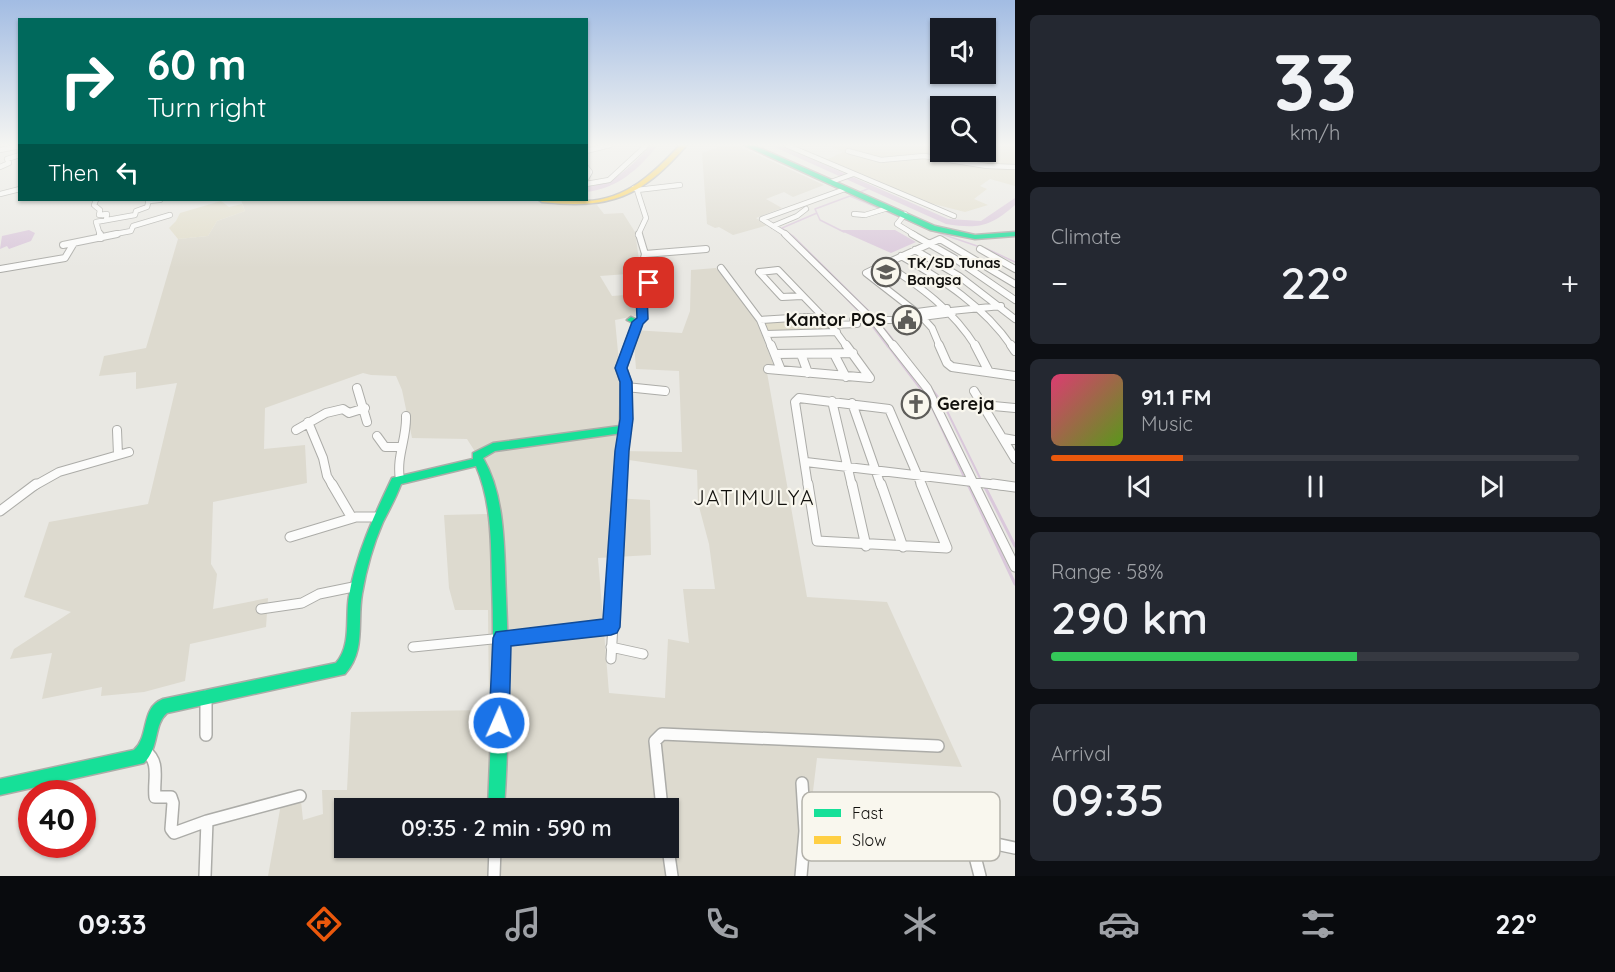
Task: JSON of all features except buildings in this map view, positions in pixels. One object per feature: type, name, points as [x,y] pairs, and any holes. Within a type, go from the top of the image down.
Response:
[{"type":"street","points":[[566,201],[590,202],[613,198],[641,186]]},
{"type":"street","points":[[588,200],[635,189],[670,186]]},
{"type":"street","points":[[841,186],[903,216]]},
{"type":"street","points":[[879,186],[954,216]]},
{"type":"street","points":[[611,659],[611,627],[625,429],[626,387],[621,364],[634,321],[643,317],[641,294],[649,283],[641,270],[645,254],[638,235],[645,222],[646,214],[635,189]]},
{"type":"street","points":[[0,194],[18,190]]},
{"type":"street","points":[[777,228],[797,216],[801,210],[853,192]]},
{"type":"street","points":[[1015,234],[994,237],[951,231],[884,209],[853,192],[762,219],[777,228],[872,320],[927,388],[1015,567]]},
{"type":"street","points":[[96,201],[94,205],[100,210],[99,215],[107,214],[106,220]]},
{"type":"street","points":[[101,238],[96,223],[106,220],[128,220],[146,208],[148,201]]},
{"type":"street","points":[[854,214],[865,215],[884,209]]},
{"type":"street","points":[[63,245],[131,231],[133,226],[170,215]]},
{"type":"street","points":[[903,216],[898,226],[976,272],[1015,300]]},
{"type":"street","points":[[1015,284],[942,239],[926,243],[866,273],[920,315],[932,328],[948,365],[1015,376]]},
{"type":"street","points":[[0,269],[65,258],[74,243]]},
{"type":"street","points":[[645,254],[666,255],[706,249]]},
{"type":"street","points":[[980,249],[1015,269]]},
{"type":"street","points":[[915,250],[959,276],[1015,319]]},
{"type":"street","points":[[902,256],[944,282],[978,308],[1015,351]]},
{"type":"street","points":[[981,262],[996,258]]},
{"type":"street","points":[[885,264],[950,311],[974,339],[989,372]]},
{"type":"street","points":[[721,268],[760,320],[781,370]]},
{"type":"street","points":[[959,276],[992,269]]},
{"type":"street","points":[[768,369],[870,378],[837,332],[778,270],[759,272],[782,297],[802,296]]},
{"type":"street","points":[[831,325],[866,323],[872,320],[896,320],[1001,306]]},
{"type":"street","points":[[760,320],[823,316]]},
{"type":"street","points":[[766,334],[837,332]]},
{"type":"street","points":[[775,354],[853,353]]},
{"type":"street","points":[[801,354],[808,373]]},
{"type":"street","points":[[834,354],[846,377]]},
{"type":"street","points":[[626,387],[665,391]]},
{"type":"street","points":[[357,388],[365,408],[367,422]]},
{"type":"street","points":[[974,391],[1015,459]]},
{"type":"street","points":[[795,399],[832,401],[884,407],[891,411],[948,547],[941,550],[821,543],[815,538],[806,462],[795,399]]},
{"type":"street","points":[[832,401],[866,546]]},
{"type":"street","points":[[852,403],[903,547]]},
{"type":"street","points":[[983,405],[1015,408]]},
{"type":"street","points":[[296,430],[308,422],[339,409],[350,413],[365,408]]},
{"type":"street","points":[[400,478],[397,465],[407,430],[406,416]]},
{"type":"street","points":[[308,422],[323,458],[327,476],[352,518]]},
{"type":"street","points":[[117,429],[118,455]]},
{"type":"street","points":[[496,798],[502,638],[494,499],[477,456],[493,447],[625,429]]},
{"type":"street","points":[[377,436],[385,447],[402,447]]},
{"type":"street","points":[[1003,438],[1015,440]]},
{"type":"street","points":[[0,511],[30,488],[59,472],[129,452]]},
{"type":"street","points":[[0,787],[134,758],[145,751],[156,709],[206,696],[340,669],[345,665],[350,652],[358,586],[380,517],[389,504],[396,481],[400,478],[480,461]]},
{"type":"street","points":[[806,462],[1015,487]]},
{"type":"street","points":[[290,537],[352,518],[380,517]]},
{"type":"street","points":[[261,609],[302,603],[319,594],[358,586]]},
{"type":"street","points":[[413,647],[463,640],[611,627]]},
{"type":"street","points":[[611,647],[643,654]]},
{"type":"street","points":[[206,696],[206,735]]},
{"type":"street","points":[[661,798],[655,741],[662,734],[938,746]]},
{"type":"street","points":[[145,751],[149,753],[156,767],[155,797],[171,797],[173,803],[171,829],[174,832],[300,796]]},
{"type":"street","points":[[802,783],[803,792]]},
{"type":"street","points":[[205,876],[207,821]]},
{"type":"street","points":[[1000,845],[1015,848]]},
{"type":"street","points":[[494,876],[495,858]]},
{"type":"street","points":[[669,858],[672,876]]},
{"type":"street","points":[[801,876],[802,861]]},
{"type":"street","points":[[976,861],[980,876]]},
{"type":"shaded area","points":[[704,186],[822,186],[793,197],[784,192],[766,199],[782,208],[756,218],[768,225],[733,235],[719,227],[715,228],[707,224]]},
{"type":"shaded area","points":[[882,186],[980,186],[987,189],[974,199],[988,205],[965,212],[906,197]]},
{"type":"shaded area","points":[[221,201],[229,207],[242,204],[245,211],[217,221],[208,236],[178,239],[169,228],[180,213]]},
{"type":"shaded area","points":[[241,201],[539,201],[554,205],[597,205],[604,214],[623,213],[635,232],[641,273],[600,276],[612,296],[637,294],[640,315],[615,320],[622,395],[613,498],[650,500],[651,555],[598,558],[609,693],[665,698],[668,639],[689,643],[683,589],[715,589],[709,544],[698,503],[697,470],[622,459],[622,451],[682,452],[679,371],[636,369],[633,330],[682,333],[690,311],[691,270],[716,268],[756,320],[774,366],[766,367],[807,597],[887,602],[962,767],[817,758],[813,792],[802,792],[802,861],[805,861],[801,876],[268,876],[281,804],[301,801],[303,820],[323,814],[322,790],[347,790],[351,712],[489,710],[488,610],[455,610],[449,588],[444,515],[487,514],[489,495],[481,461],[467,439],[412,438],[402,390],[396,376],[363,373],[265,408],[264,449],[305,445],[307,483],[213,502],[211,564],[217,574],[213,609],[268,598],[266,627],[190,644],[185,681],[144,692],[101,696],[102,687],[42,699],[52,653],[10,659],[14,649],[71,612],[24,597],[49,522],[148,504],[177,383],[136,389],[136,372],[99,376],[104,356],[146,348],[178,239],[208,236],[217,221],[245,211]]},
{"type":"shaded area","points":[[29,230],[35,233],[31,241],[9,249],[7,246],[0,249],[2,236]]},
{"type":"shaded area","points":[[839,230],[895,230],[916,242],[891,253]]},
{"type":"shaded area","points":[[826,320],[832,330],[769,332],[764,322]]},
{"type":"waterway","points":[[588,190],[606,186]]},
{"type":"waterway","points":[[866,186],[946,221],[969,224],[984,223],[997,216],[1015,201]]},
{"type":"waterway","points":[[850,196],[870,188]]},
{"type":"waterway","points":[[817,213],[815,209],[850,196]]},
{"type":"waterway","points":[[850,196],[930,230],[980,247]]},
{"type":"waterway","points":[[817,213],[820,220],[844,232]]},
{"type":"waterway","points":[[817,213],[782,228],[793,236],[875,317]]},
{"type":"waterway","points":[[985,248],[1015,262]]},
{"type":"waterway","points":[[831,283],[865,318]]},
{"type":"waterway","points":[[869,322],[888,347]]},
{"type":"waterway","points":[[879,322],[899,347]]},
{"type":"waterway","points":[[887,345],[928,399],[964,477]]},
{"type":"waterway","points":[[897,345],[943,403],[981,480]]},
{"type":"waterway","points":[[968,484],[1015,584]]},
{"type":"waterway","points":[[984,485],[1015,546]]},
{"type":"traffic: fast","points":[[839,186],[933,228],[975,237],[1015,234]]},
{"type":"traffic: fast","points":[[496,798],[500,669],[498,553],[493,504],[477,456],[493,447],[625,429],[626,382],[621,368],[638,322],[631,320]]},
{"type":"traffic: fast","points":[[0,787],[138,757],[147,745],[154,717],[163,706],[340,669],[346,663],[352,646],[355,598],[364,560],[377,523],[396,481],[480,461]]},
{"type":"traffic: slow","points":[[550,201],[588,203],[606,200],[639,186]]},
{"type":"place","name":"TK/SD Tunas Bangsa","points":[[886,272]]},
{"type":"place","name":"Kantor POS","points":[[907,320]]},
{"type":"place","name":"Gereja","points":[[916,404]]},
{"type":"district","name":"JATIMULYA","points":[[754,498]]},
{"type":"route","points":[[499,723],[502,638],[611,627],[622,451],[627,419],[626,382],[621,368],[625,351],[638,322],[643,319],[641,294],[649,283]]}]
